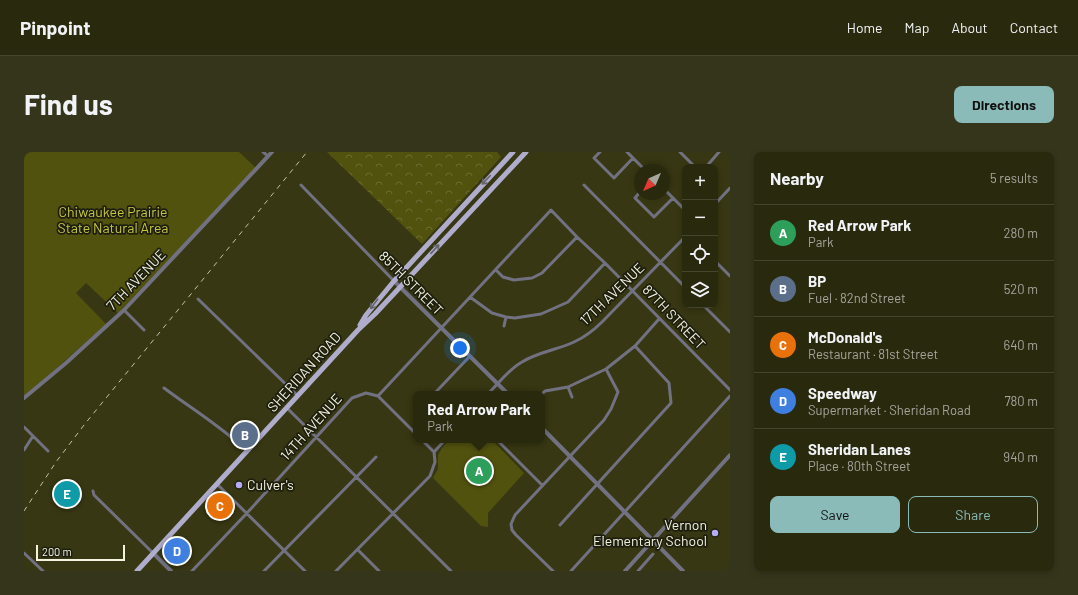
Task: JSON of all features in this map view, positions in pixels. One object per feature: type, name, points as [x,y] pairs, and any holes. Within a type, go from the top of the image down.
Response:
[{"type":"main road","name":"SHERIDAN ROAD","points":[[358,330],[366,315],[394,281],[512,152]]},
{"type":"main road","name":"SHERIDAN ROAD","points":[[137,571],[358,330],[375,314],[526,152]]},
{"type":"street","points":[[263,152],[268,156]]},
{"type":"street","name":"7TH AVENUE","points":[[24,398],[66,363],[124,310],[272,152]]},
{"type":"street","points":[[600,152],[594,158],[614,178],[634,158]]},
{"type":"street","points":[[627,152],[640,164]]},
{"type":"street","points":[[680,152],[692,164]]},
{"type":"street","points":[[709,164],[719,152]]},
{"type":"street","name":"85TH STREET","points":[[300,185],[441,329],[505,391]]},
{"type":"street","points":[[584,185],[682,284]]},
{"type":"street","points":[[718,201],[730,188]]},
{"type":"street","points":[[670,195],[682,207]]},
{"type":"street","points":[[636,200],[654,217],[673,198]]},
{"type":"street","name":"87TH STREET","points":[[496,270],[551,210],[730,390]]},
{"type":"street","points":[[413,431],[378,396],[496,270],[503,277],[514,280],[532,278],[542,273],[577,237]]},
{"type":"street","name":"17TH AVENUE","points":[[491,391],[521,362],[536,354],[574,342],[592,331],[682,240]]},
{"type":"street","points":[[470,298],[492,313],[506,317],[515,318],[541,314],[568,302],[605,263]]},
{"type":"street","points":[[718,264],[730,276]]},
{"type":"street","points":[[198,299],[298,396]]},
{"type":"street","points":[[706,308],[730,332]]},
{"type":"street","points":[[124,310],[144,330]]},
{"type":"street","points":[[504,326],[506,317]]},
{"type":"street","points":[[545,391],[568,387],[606,369],[634,346],[659,319]]},
{"type":"street","points":[[560,525],[671,403],[669,383],[634,346]]},
{"type":"street","points":[[437,391],[469,357]]},
{"type":"street","points":[[553,571],[516,535],[512,530],[511,524],[515,514],[604,420],[618,392],[606,369]]},
{"type":"street","points":[[568,387],[572,397]]},
{"type":"street","points":[[164,388],[234,439],[247,451]]},
{"type":"street","name":"14TH AVENUE","points":[[192,571],[352,398],[366,393],[378,396]]},
{"type":"street","points":[[571,571],[730,396]]},
{"type":"street","points":[[287,408],[451,571]]},
{"type":"street","points":[[24,428],[48,451]]},
{"type":"street","points":[[545,431],[683,571]]},
{"type":"street","points":[[24,450],[32,436]]},
{"type":"street","points":[[336,571],[430,476],[435,462],[434,452],[425,443]]},
{"type":"street","points":[[434,452],[442,443]]},
{"type":"street","points":[[500,443],[542,485]]},
{"type":"street","points":[[625,571],[730,454]]},
{"type":"street","points":[[264,571],[376,457]]},
{"type":"street","points":[[217,484],[305,571]]},
{"type":"street","points":[[93,491],[94,495],[171,571]]},
{"type":"street","points":[[358,550],[379,571]]},
{"type":"street","points":[[24,553],[43,571]]},
{"type":"street","points":[[632,563],[638,570],[653,554]]},
{"type":"green space","name":"Chiwaukee Prairie State Natural Area","points":[[24,152],[239,152],[256,168],[118,313],[86,283],[76,293],[106,324],[24,396]]},
{"type":"green space","points":[[327,152],[497,152],[501,157],[422,244]]},
{"type":"green space","points":[[446,443],[495,443],[524,473],[488,513],[488,527],[481,526],[433,478],[438,469],[438,455]]},
{"type":"railway","points":[[24,511],[56,462],[84,425],[307,152]]},
{"type":"place","name":"BP","points":[[245,435]]},
{"type":"place","name":"Red Arrow Park","points":[[479,471]]},
{"type":"place","name":"Culver's","points":[[239,485]]},
{"type":"place","name":"Sheridan Lanes","points":[[67,494]]},
{"type":"place","name":"McDonald's","points":[[220,506]]},
{"type":"place","name":"Vernon Elementary School","points":[[715,533]]},
{"type":"place","name":"Speedway","points":[[177,551]]}]
